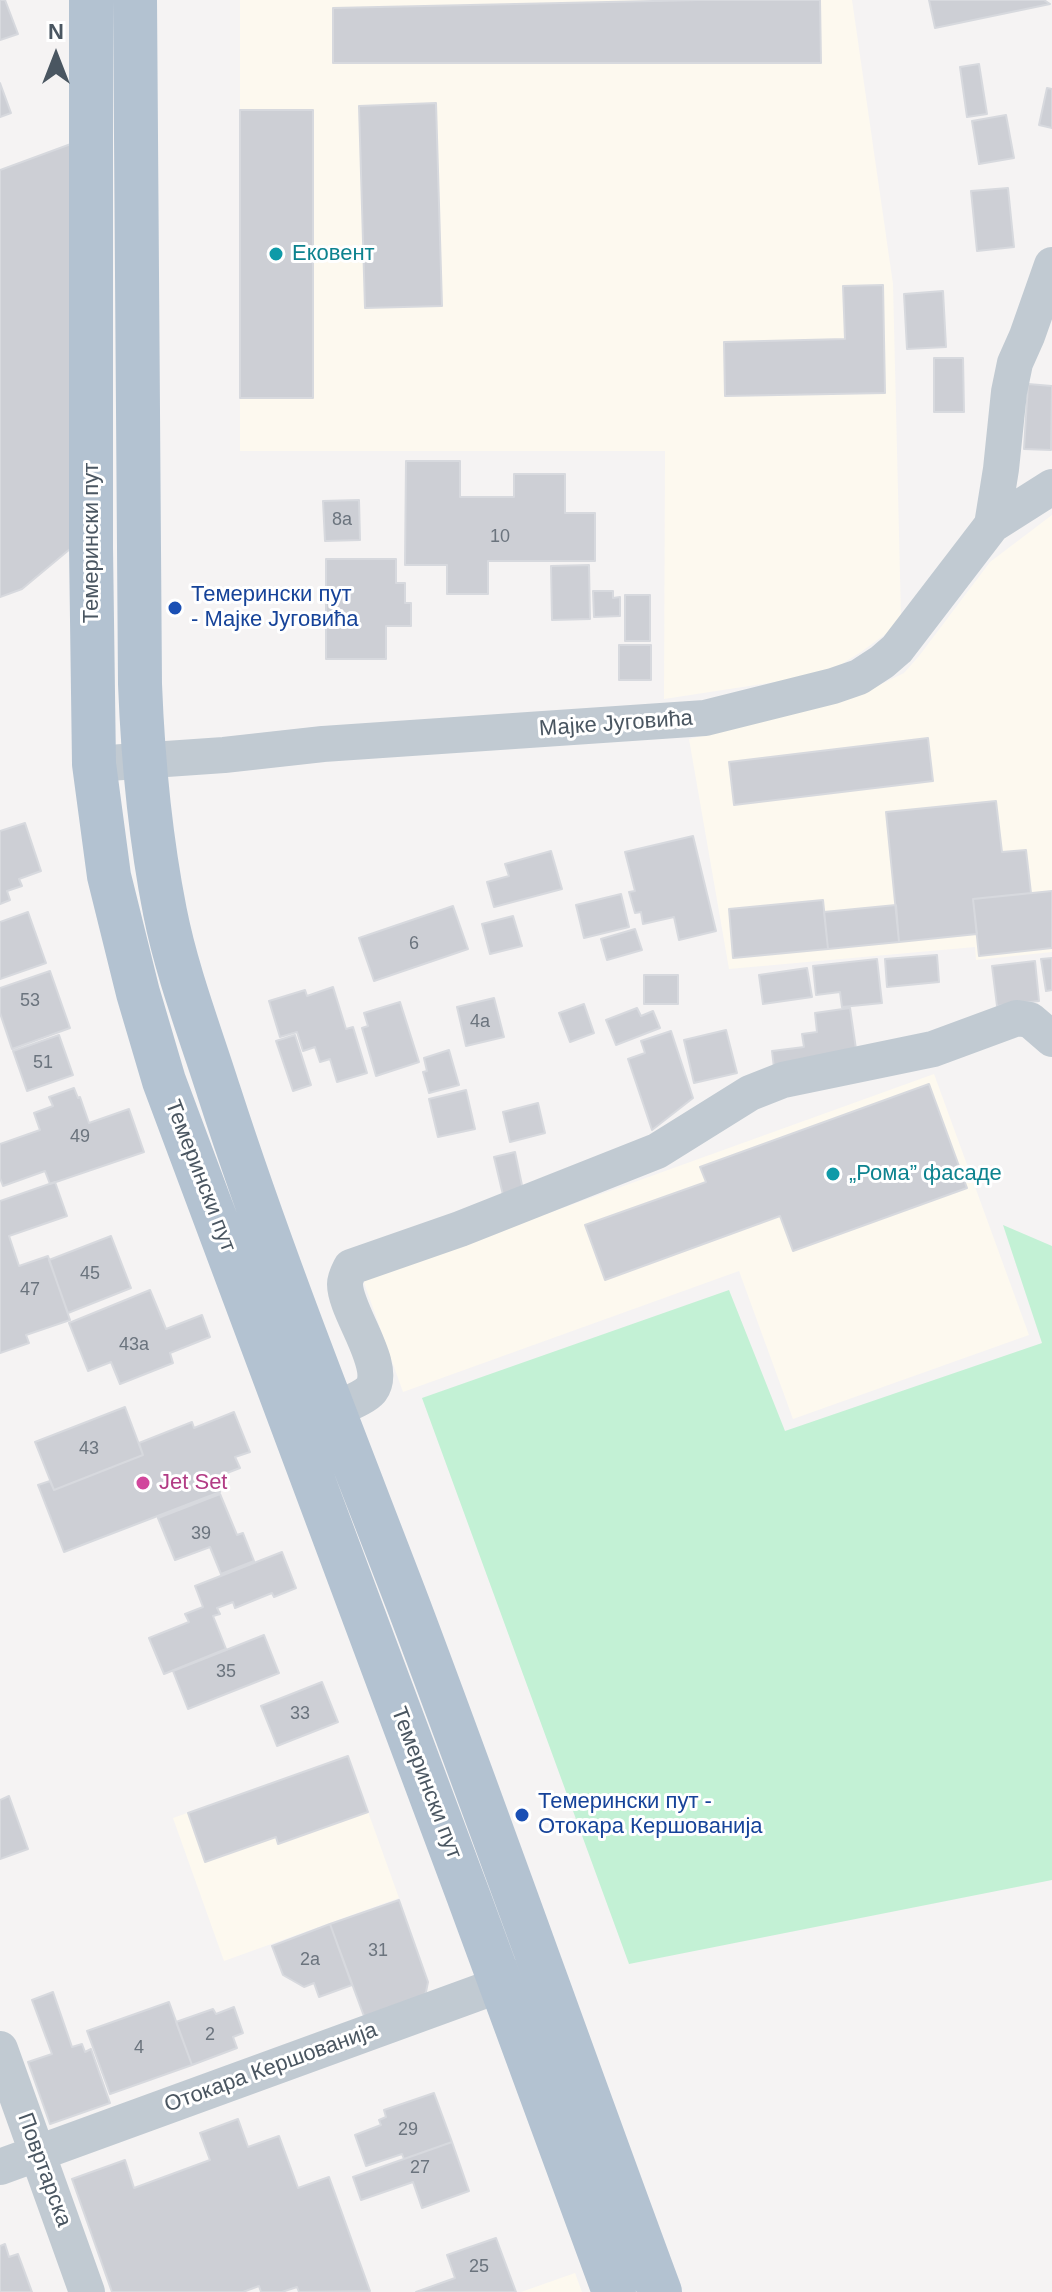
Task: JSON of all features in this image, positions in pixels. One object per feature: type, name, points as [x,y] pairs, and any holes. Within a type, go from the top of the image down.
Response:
[{"type":"main road","name":"Темерински пут","points":[[91,0],[94,764],[109,876],[164,1081],[614,2292]]},
{"type":"main road","name":"Темерински пут","points":[[135,0],[140,669],[143,760],[165,915],[176,959],[241,1158],[660,2292]]},
{"type":"street","points":[[992,525],[1015,363],[1050,277]]},
{"type":"street","name":"Мајке Југовића","points":[[94,764],[323,744],[705,718],[833,686],[859,677],[897,649],[992,525],[1052,487]]},
{"type":"street","points":[[333,1411],[370,1392],[376,1379],[374,1364],[347,1295],[345,1281],[351,1267],[460,1229],[657,1151],[750,1093],[783,1080],[933,1049],[1017,1018],[1030,1020],[1052,1039]]},
{"type":"street","name":"Отокара Кершованија","points":[[0,2167],[543,1969]]},
{"type":"street","name":"Повртарска","points":[[0,2049],[87,2292]]},
{"type":"shaded area","points":[[240,0],[852,0],[893,284],[901,617],[887,633],[837,667],[808,677],[664,699],[665,451],[240,451]]},
{"type":"shaded area","points":[[1052,515],[1052,952],[976,960],[975,947],[729,969],[689,739],[857,696],[904,673],[990,562]]},
{"type":"shaded area","points":[[934,1074],[1029,1335],[793,1419],[739,1271],[403,1392],[363,1280]]},
{"type":"shaded area","points":[[348,1756],[399,1898],[224,1961],[173,1818]]},
{"type":"shaded area","points":[[575,2273],[582,2292],[521,2292]]},
{"type":"green space","points":[[1003,1225],[1052,1246],[1052,1880],[629,1964],[422,1398],[729,1290],[785,1431],[1042,1343]]},
{"type":"building","points":[[0,0],[5,0],[18,34],[0,40]]},
{"type":"building","points":[[820,0],[821,63],[333,63],[333,8]]},
{"type":"building","points":[[929,0],[1044,0],[1050,4],[935,28]]},
{"type":"building","points":[[979,64],[987,114],[967,117],[960,67]]},
{"type":"building","points":[[0,83],[11,113],[0,117]]},
{"type":"building","points":[[1047,88],[1052,89],[1052,128],[1039,125]]},
{"type":"building","points":[[436,103],[442,306],[365,308],[359,106]]},
{"type":"building","name":"Ековент","points":[[240,110],[313,110],[313,398],[240,398]]},
{"type":"building","points":[[1006,115],[1014,158],[979,164],[972,121]]},
{"type":"building","points":[[79,141],[76,544],[22,589],[0,597],[0,170]]},
{"type":"building","points":[[1008,188],[1014,247],[977,251],[971,191]]},
{"type":"building","points":[[883,285],[885,393],[725,396],[724,342],[845,339],[843,286]]},
{"type":"building","points":[[943,291],[946,347],[907,349],[904,294]]},
{"type":"building","points":[[934,358],[963,358],[964,412],[934,412]]},
{"type":"building","points":[[1028,384],[1052,386],[1051,450],[1024,449]]},
{"type":"building","points":[[406,461],[460,461],[460,497],[514,497],[514,474],[565,474],[565,513],[595,513],[595,561],[488,561],[488,594],[447,594],[447,565],[405,565]]},
{"type":"building","points":[[359,500],[360,540],[325,541],[323,501]]},
{"type":"building","points":[[326,559],[396,559],[396,583],[405,583],[405,603],[411,603],[411,626],[386,626],[386,659],[326,659]]},
{"type":"building","points":[[589,565],[590,619],[552,620],[551,566]]},
{"type":"building","points":[[593,591],[613,591],[613,598],[620,597],[620,616],[594,617]]},
{"type":"building","points":[[625,595],[650,595],[650,641],[625,641]]},
{"type":"building","points":[[619,645],[651,645],[651,680],[619,680]]},
{"type":"building","points":[[928,738],[933,781],[734,805],[729,762]]},
{"type":"building","points":[[996,801],[1002,852],[1026,850],[1031,893],[973,899],[977,934],[899,942],[886,812]]},
{"type":"building","points":[[25,823],[41,871],[19,879],[22,886],[7,891],[10,900],[0,904],[0,831]]},
{"type":"building","points":[[693,836],[716,931],[679,940],[674,917],[643,924],[641,912],[635,913],[629,892],[635,891],[625,852]]},
{"type":"building","points":[[551,851],[562,889],[494,907],[487,882],[509,876],[505,864]]},
{"type":"building","points":[[1052,891],[1052,948],[979,956],[973,899]]},
{"type":"building","points":[[621,894],[629,927],[584,938],[576,905]]},
{"type":"building","points":[[823,900],[828,949],[733,958],[729,909]]},
{"type":"building","points":[[896,905],[899,942],[828,949],[824,912]]},
{"type":"building","points":[[453,906],[468,949],[374,981],[359,938]]},
{"type":"building","points":[[28,912],[46,963],[0,979],[0,922]]},
{"type":"building","points":[[513,916],[522,946],[490,954],[482,924]]},
{"type":"building","points":[[635,929],[642,950],[607,960],[601,939]]},
{"type":"building","points":[[937,955],[939,982],[887,987],[885,959]]},
{"type":"building","points":[[1052,958],[1052,990],[1046,991],[1041,959]]},
{"type":"building","points":[[877,959],[882,1003],[842,1007],[840,992],[816,995],[813,966]]},
{"type":"building","points":[[1035,961],[1039,1001],[997,1006],[992,966]]},
{"type":"building","points":[[807,968],[812,997],[763,1004],[759,975]]},
{"type":"building","points":[[50,971],[70,1028],[12,1049],[0,1013],[0,988]]},
{"type":"building","points":[[644,975],[678,975],[678,1004],[644,1004]]},
{"type":"building","points":[[333,987],[346,1029],[353,1027],[367,1073],[337,1082],[330,1059],[320,1062],[315,1047],[303,1051],[297,1032],[280,1037],[269,1001],[305,990],[307,996]]},
{"type":"building","points":[[494,998],[504,1037],[466,1046],[457,1007]]},
{"type":"building","points":[[400,1002],[419,1062],[376,1076],[362,1028],[368,1026],[364,1013]]},
{"type":"building","points":[[584,1004],[594,1033],[570,1042],[559,1013]]},
{"type":"building","points":[[637,1008],[641,1016],[653,1011],[660,1028],[616,1045],[606,1020]]},
{"type":"building","points":[[850,1008],[857,1056],[774,1068],[772,1051],[804,1047],[802,1034],[817,1032],[815,1013]]},
{"type":"building","points":[[726,1030],[737,1073],[694,1083],[684,1040]]},
{"type":"building","points":[[671,1031],[693,1098],[652,1130],[628,1059],[645,1053],[641,1041]]},
{"type":"building","points":[[59,1035],[73,1075],[27,1091],[13,1051]]},
{"type":"building","points":[[295,1035],[311,1085],[293,1091],[276,1041]]},
{"type":"building","points":[[449,1050],[459,1085],[429,1093],[423,1072],[427,1071],[424,1058]]},
{"type":"building","name":"„Рома” фасаде","points":[[929,1084],[967,1188],[793,1251],[780,1216],[605,1280],[585,1225],[706,1182],[700,1167]]},
{"type":"building","points":[[74,1088],[89,1123],[129,1109],[144,1152],[50,1184],[45,1171],[3,1186],[0,1178],[0,1144],[40,1130],[34,1113],[53,1106],[49,1097]]},
{"type":"building","points":[[466,1090],[475,1129],[438,1137],[429,1099]]},
{"type":"building","points":[[538,1103],[545,1133],[510,1142],[503,1112]]},
{"type":"building","points":[[515,1152],[523,1190],[503,1195],[494,1157]]},
{"type":"building","points":[[55,1182],[67,1216],[9,1236],[19,1266],[48,1256],[70,1320],[26,1335],[29,1343],[0,1353],[0,1201]]},
{"type":"building","points":[[111,1236],[131,1288],[68,1313],[49,1260]]},
{"type":"building","points":[[150,1290],[166,1329],[202,1315],[210,1337],[170,1353],[173,1363],[120,1384],[111,1362],[88,1371],[69,1323]]},
{"type":"building","points":[[125,1407],[143,1455],[54,1490],[35,1442]]},
{"type":"building","name":"Jet Set","points":[[234,1412],[250,1452],[235,1457],[240,1468],[214,1478],[220,1492],[64,1552],[38,1485],[50,1481],[54,1490],[143,1455],[139,1443],[192,1422],[194,1428]]},
{"type":"building","points":[[220,1494],[237,1535],[243,1533],[254,1561],[221,1574],[210,1547],[175,1560],[158,1518]]},
{"type":"building","points":[[282,1552],[296,1588],[274,1597],[272,1593],[235,1608],[233,1602],[217,1608],[220,1614],[213,1616],[226,1649],[164,1674],[149,1638],[189,1622],[185,1614],[203,1607],[195,1586]]},
{"type":"building","points":[[264,1635],[279,1673],[188,1709],[173,1671]]},
{"type":"building","points":[[322,1682],[338,1722],[277,1746],[261,1706]]},
{"type":"building","points":[[348,1756],[368,1812],[278,1844],[276,1837],[205,1862],[188,1813]]},
{"type":"building","points":[[9,1796],[28,1849],[0,1859],[0,1800]]},
{"type":"building","points":[[399,1900],[428,1982],[426,1992],[423,1998],[365,2019],[330,1924]]},
{"type":"building","points":[[330,1924],[352,1985],[319,1997],[314,1983],[304,1987],[283,1975],[272,1946]]},
{"type":"building","points":[[53,1992],[72,2047],[82,2044],[85,2052],[91,2049],[110,2103],[50,2124],[28,2062],[52,2054],[32,2000]]},
{"type":"building","points":[[169,2002],[192,2065],[110,2094],[87,2031]]},
{"type":"building","points":[[234,2007],[243,2033],[233,2037],[237,2048],[192,2065],[176,2022],[213,2009],[216,2014]]},
{"type":"building","points":[[434,2093],[452,2142],[404,2159],[402,2154],[366,2166],[355,2135],[381,2125],[379,2120],[386,2117],[384,2110]]},
{"type":"building","points":[[238,2119],[248,2147],[279,2136],[298,2188],[329,2177],[370,2291],[299,2292],[297,2287],[282,2292],[261,2292],[259,2286],[243,2292],[112,2292],[72,2179],[125,2160],[134,2188],[210,2160],[200,2133]]},
{"type":"building","points":[[452,2142],[469,2191],[422,2208],[413,2182],[361,2200],[353,2177]]},
{"type":"building","points":[[496,2238],[516,2292],[416,2292],[455,2278],[447,2255]]},
{"type":"building","points":[[5,2244],[9,2257],[18,2254],[32,2292],[0,2292],[0,2246]]},
{"type":"place","name":"Ековент","points":[[276,254]]},
{"type":"place","name":"Темерински пут - Мајке Југовића","points":[[175,608]]},
{"type":"place","name":"„Рома” фасаде","points":[[833,1174]]},
{"type":"place","name":"Jet Set","points":[[143,1483]]},
{"type":"place","name":"Темерински пут - Отокара Кершованија","points":[[522,1815]]}]
